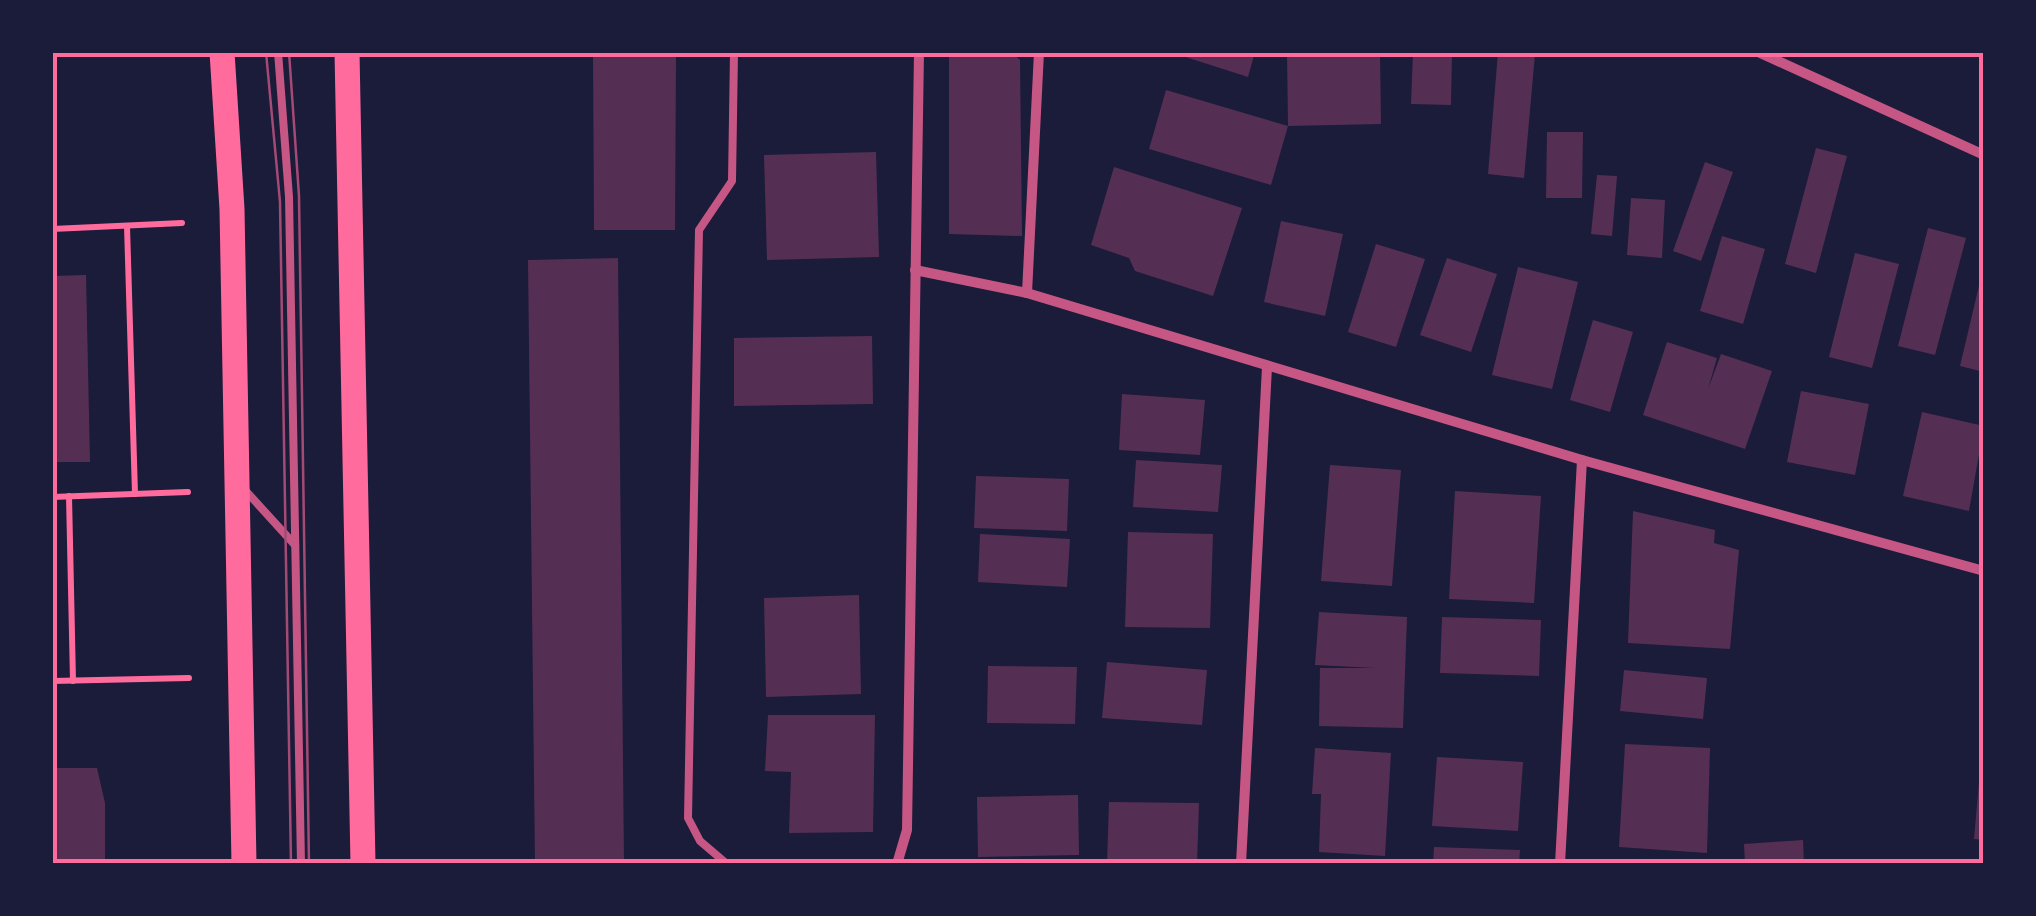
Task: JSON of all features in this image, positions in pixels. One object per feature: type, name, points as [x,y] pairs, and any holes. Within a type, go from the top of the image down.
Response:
[{"type":"main road","points":[[222,52],[232,208],[244,864]]},
{"type":"main road","points":[[347,52],[363,864]]},
{"type":"street","points":[[897,864],[907,830],[919,52]]},
{"type":"street","points":[[1026,293],[1039,52]]},
{"type":"street","points":[[1758,52],[1984,154]]},
{"type":"street","points":[[915,270],[1026,293],[1582,460],[1984,571]]},
{"type":"street","points":[[1241,864],[1267,368]]},
{"type":"street","points":[[1560,864],[1582,460]]},
{"type":"lane","points":[[278,52],[289,197],[301,864]]},
{"type":"lane","points":[[727,864],[700,842],[688,818],[699,230],[732,182],[734,52]]},
{"type":"lane","points":[[238,482],[296,547]]},
{"type":"path","points":[[52,229],[182,224]]},
{"type":"path","points":[[127,226],[135,494]]},
{"type":"path","points":[[52,497],[188,492]]},
{"type":"path","points":[[69,496],[73,681]]},
{"type":"path","points":[[52,682],[189,678]]},
{"type":"building","points":[[593,52],[676,52],[675,230],[594,230]]},
{"type":"building","points":[[957,52],[1011,52],[1020,60],[1022,236],[949,234],[949,57]]},
{"type":"building","points":[[1170,52],[1255,52],[1248,77]]},
{"type":"building","points":[[1287,52],[1380,52],[1381,124],[1288,126]]},
{"type":"building","points":[[1413,52],[1452,52],[1451,105],[1411,104]]},
{"type":"building","points":[[1498,52],[1535,54],[1524,178],[1488,174]]},
{"type":"building","points":[[1166,90],[1288,126],[1271,185],[1149,149]]},
{"type":"building","points":[[1547,132],[1583,132],[1582,198],[1546,198]]},
{"type":"building","points":[[1816,148],[1847,156],[1816,273],[1785,264]]},
{"type":"building","points":[[876,152],[879,257],[767,260],[764,155]]},
{"type":"building","points":[[1705,162],[1733,172],[1701,261],[1673,251]]},
{"type":"building","points":[[1114,167],[1242,208],[1213,296],[1135,271],[1129,258],[1091,245]]},
{"type":"building","points":[[1597,175],[1617,176],[1612,236],[1591,234]]},
{"type":"building","points":[[1631,198],[1665,200],[1662,258],[1627,255]]},
{"type":"building","points":[[1281,221],[1343,234],[1325,316],[1264,302]]},
{"type":"building","points":[[1928,228],[1966,238],[1935,355],[1898,346]]},
{"type":"building","points":[[1722,236],[1765,249],[1743,324],[1700,311]]},
{"type":"building","points":[[1376,244],[1425,259],[1396,347],[1348,332]]},
{"type":"building","points":[[1855,253],[1899,264],[1872,368],[1829,357]]},
{"type":"building","points":[[618,258],[624,864],[535,864],[528,260]]},
{"type":"building","points":[[1447,258],[1497,274],[1471,352],[1420,335]]},
{"type":"building","points":[[1518,267],[1578,282],[1552,389],[1492,375]]},
{"type":"building","points":[[1984,273],[1984,372],[1960,366]]},
{"type":"building","points":[[86,275],[90,462],[52,462],[52,276]]},
{"type":"building","points":[[1593,320],[1633,332],[1610,412],[1570,400]]},
{"type":"building","points":[[872,336],[873,404],[734,406],[734,338]]},
{"type":"building","points":[[1667,342],[1717,358],[1708,389],[1721,354],[1772,371],[1745,449],[1643,415]]},
{"type":"building","points":[[1801,391],[1869,404],[1855,475],[1787,462]]},
{"type":"building","points":[[1122,394],[1205,400],[1200,455],[1119,450]]},
{"type":"building","points":[[1922,412],[1984,426],[1969,511],[1903,496]]},
{"type":"building","points":[[1136,460],[1222,465],[1218,512],[1133,507]]},
{"type":"building","points":[[1330,465],[1401,470],[1392,586],[1321,581]]},
{"type":"building","points":[[976,476],[1069,479],[1067,531],[974,528]]},
{"type":"building","points":[[1455,491],[1541,496],[1534,603],[1449,599]]},
{"type":"building","points":[[1633,511],[1715,530],[1714,543],[1739,550],[1730,649],[1628,643]]},
{"type":"building","points":[[1128,532],[1213,534],[1210,628],[1125,627]]},
{"type":"building","points":[[980,534],[1070,539],[1067,587],[978,582]]},
{"type":"building","points":[[859,595],[861,694],[766,697],[764,598]]},
{"type":"building","points":[[1319,612],[1407,617],[1403,728],[1319,726],[1320,668],[1375,668],[1315,665]]},
{"type":"building","points":[[1442,617],[1541,620],[1539,676],[1440,673]]},
{"type":"building","points":[[1107,662],[1207,670],[1202,725],[1102,718]]},
{"type":"building","points":[[988,666],[1077,667],[1075,724],[987,723]]},
{"type":"building","points":[[1624,670],[1707,678],[1703,719],[1620,711]]},
{"type":"building","points":[[768,715],[875,715],[873,832],[789,833],[791,772],[765,771]]},
{"type":"building","points":[[1625,744],[1710,748],[1707,853],[1619,847]]},
{"type":"building","points":[[1315,748],[1391,753],[1385,856],[1319,852],[1321,794],[1312,794]]},
{"type":"building","points":[[1437,757],[1523,762],[1518,831],[1432,826]]},
{"type":"building","points":[[52,768],[97,768],[105,803],[105,864],[52,864]]},
{"type":"building","points":[[1979,782],[1984,782],[1984,840],[1974,839]]},
{"type":"building","points":[[1078,795],[1079,855],[978,857],[977,797]]},
{"type":"building","points":[[1109,802],[1199,803],[1197,864],[1107,864]]},
{"type":"building","points":[[1803,840],[1804,864],[1745,864],[1744,844]]},
{"type":"building","points":[[1434,847],[1520,850],[1519,864],[1433,864]]},
{"type":"tram line","points":[[266,52],[280,202],[291,864]]},
{"type":"tram line","points":[[289,52],[299,196],[309,864]]}]
